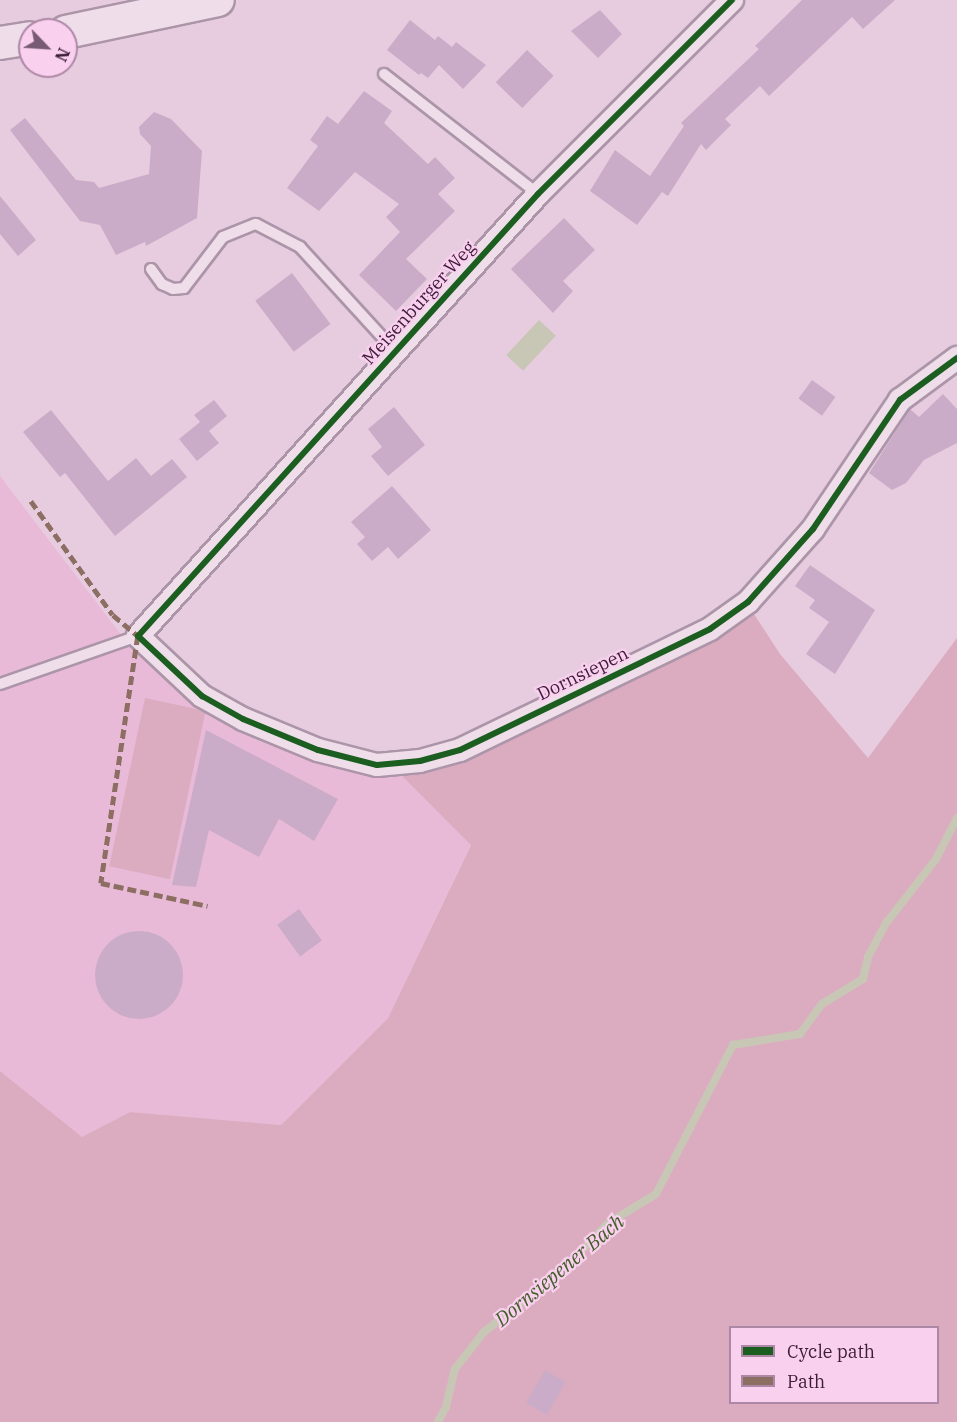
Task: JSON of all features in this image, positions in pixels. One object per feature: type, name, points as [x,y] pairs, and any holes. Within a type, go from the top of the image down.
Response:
[{"type":"main road","points":[[78,29],[218,0]]},
{"type":"main road","points":[[0,43],[18,40]]},
{"type":"street","name":"Meisenburger Weg","points":[[138,636],[538,194],[732,0]]},
{"type":"street","name":"Dornsiepen","points":[[138,636],[202,696],[243,719],[318,750],[377,765],[420,761],[460,750],[710,629],[748,602],[813,529],[900,400],[957,358]]},
{"type":"lane","points":[[384,74],[538,194]]},
{"type":"lane","name":"Meisenburger Weg","points":[[151,269],[162,284],[173,289],[184,288],[223,237],[256,224],[300,247],[396,352]]},
{"type":"lane","name":"Meisenburger Weg","points":[[0,684],[138,636]]},
{"type":"shaded area","points":[[539,320],[556,336],[523,371],[506,355]]},
{"type":"shaded area","points":[[0,476],[132,649],[198,698],[399,773],[471,844],[388,1018],[281,1125],[130,1112],[82,1138],[0,1071]]},
{"type":"shaded area","points":[[754,614],[780,654],[868,758],[957,638],[957,1422],[0,1422],[0,1071],[82,1137],[130,1112],[281,1125],[388,1018],[471,845],[399,773],[467,761]]},
{"type":"shaded area","points":[[145,698],[206,711],[170,879],[109,866]]},
{"type":"building","points":[[802,0],[895,0],[863,29],[852,17],[769,96],[760,86],[725,119],[731,125],[706,150],[701,144],[668,196],[662,192],[637,225],[590,191],[615,150],[650,176],[684,126],[681,123],[759,49],[755,46]]},
{"type":"building","points":[[600,10],[622,34],[598,58],[571,31]]},
{"type":"building","points":[[410,20],[435,40],[438,36],[452,47],[456,42],[486,65],[463,89],[439,65],[428,78],[421,73],[419,75],[387,50]]},
{"type":"building","points":[[527,50],[554,76],[522,108],[496,82]]},
{"type":"building","points":[[364,91],[392,111],[384,123],[428,164],[435,157],[455,178],[438,194],[455,211],[406,259],[427,279],[396,311],[359,275],[400,232],[386,217],[399,204],[355,172],[319,211],[287,188],[318,146],[310,140],[327,116],[338,124]]},
{"type":"building","points":[[154,112],[171,119],[202,151],[197,218],[146,246],[145,242],[116,255],[100,225],[80,221],[10,130],[25,118],[76,180],[94,182],[99,188],[149,174],[151,146],[140,134],[139,127]]},
{"type":"building","points":[[0,196],[36,240],[18,256],[0,234]]},
{"type":"building","points":[[564,218],[595,250],[563,281],[573,291],[553,313],[511,269]]},
{"type":"building","points":[[292,273],[331,324],[294,352],[255,301]]},
{"type":"building","points":[[812,380],[835,397],[822,416],[798,399]]},
{"type":"building","points":[[943,394],[957,409],[957,443],[924,460],[906,483],[892,490],[869,473],[910,409],[919,417]]},
{"type":"building","points":[[214,400],[227,416],[209,431],[219,443],[197,461],[179,439],[200,422],[194,415]]},
{"type":"building","points":[[394,407],[425,445],[388,476],[371,456],[382,447],[368,429]]},
{"type":"building","points":[[51,410],[108,481],[136,458],[151,476],[172,459],[187,477],[115,536],[65,473],[60,477],[23,432]]},
{"type":"building","points":[[392,486],[431,530],[398,559],[388,547],[372,561],[357,544],[365,537],[351,522]]},
{"type":"building","points":[[810,565],[875,610],[835,674],[806,654],[829,622],[809,608],[815,600],[795,586]]},
{"type":"building","points":[[206,730],[338,799],[314,841],[279,819],[259,857],[209,830],[196,887],[172,885]]},
{"type":"building","points":[[299,909],[322,941],[300,956],[277,925]]},
{"type":"building","points":[[139,931],[156,934],[170,944],[180,958],[183,975],[180,992],[170,1006],[156,1016],[139,1019],[122,1016],[108,1006],[98,992],[95,975],[98,958],[108,944],[122,934]]},
{"type":"building","points":[[545,1370],[566,1382],[547,1415],[526,1403]]},
{"type":"waterway","name":"Dornsiepener Bach","points":[[438,1422],[446,1407],[455,1369],[484,1332],[562,1271],[607,1224],[656,1194],[733,1045],[800,1034],[822,1004],[863,979],[868,957],[887,922],[936,859],[957,818]]},
{"type":"marked path","points":[[31,501],[113,615],[138,636],[101,883],[208,906]]},
{"type":"cycle path","points":[[732,0],[538,194],[138,636],[202,696],[243,719],[318,750],[377,765],[420,761],[460,750],[710,629],[748,602],[813,529],[900,400],[957,358]]}]
